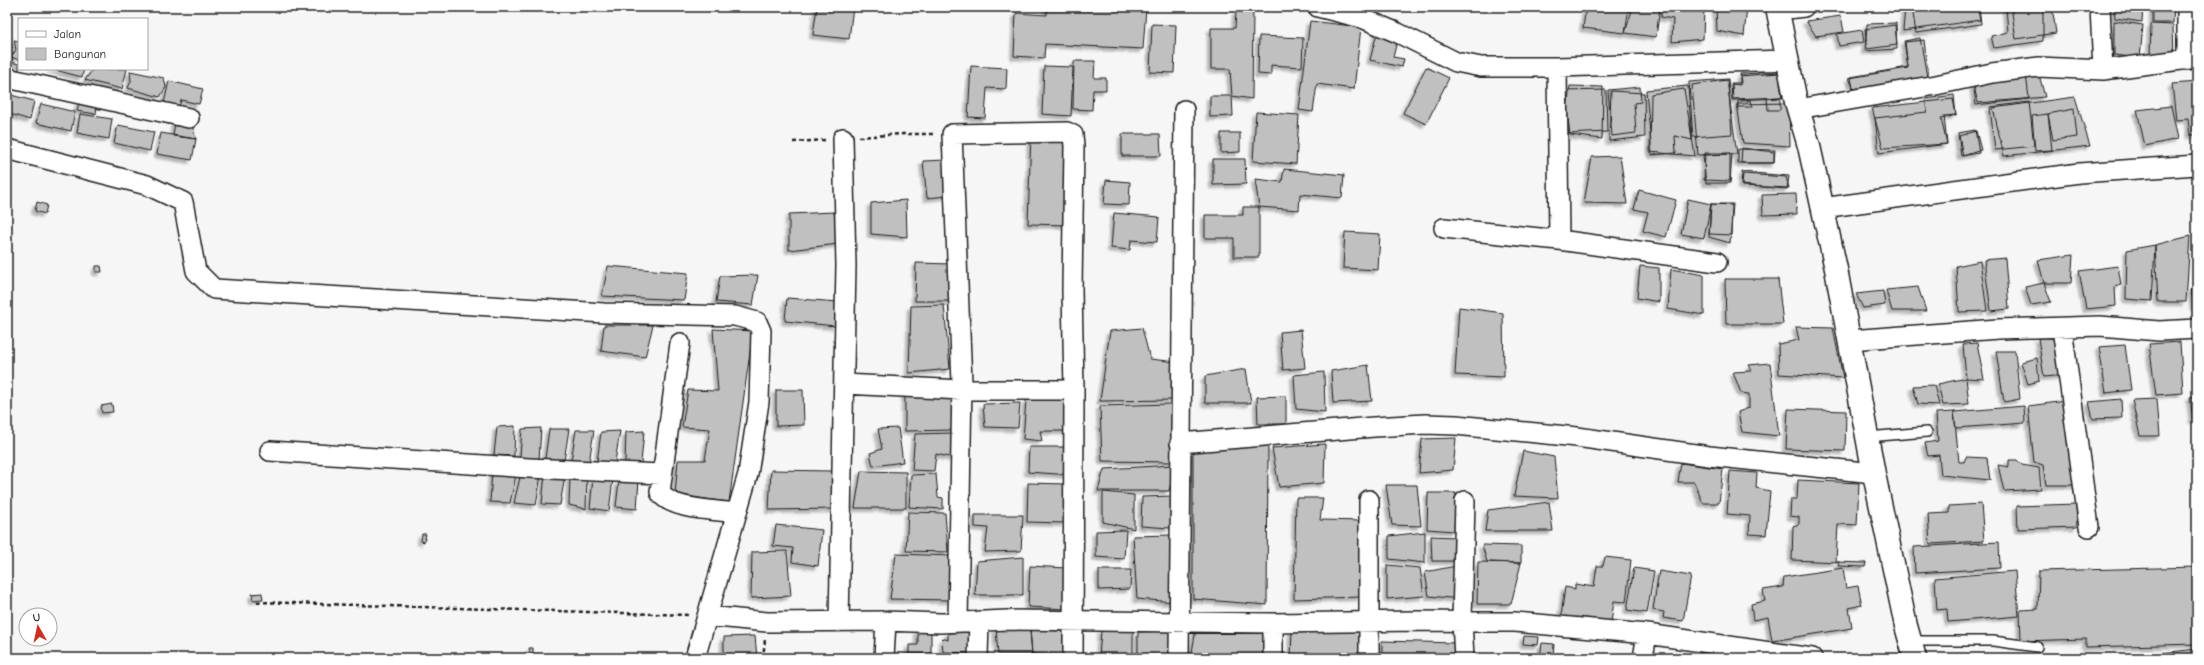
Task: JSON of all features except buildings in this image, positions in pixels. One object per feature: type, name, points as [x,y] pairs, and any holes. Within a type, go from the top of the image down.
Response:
[{"type":"highway","points":[[1778,9],[1798,109],[1809,146],[1849,340],[1874,473],[1913,650]]},
{"type":"street","points":[[1318,7],[1362,18],[1398,33],[1456,62],[1481,67],[1557,68],[1789,60]]},
{"type":"street","points":[[1778,9],[1804,7]]},
{"type":"street","points":[[2100,7],[2103,70]]},
{"type":"street","points":[[1798,109],[1936,85],[1992,73],[2031,68],[2103,70],[2192,59],[2187,7]]},
{"type":"street","points":[[1557,68],[1559,240]]},
{"type":"street","points":[[7,78],[189,118]]},
{"type":"street","points":[[1179,658],[1184,110]]},
{"type":"street","points":[[958,622],[962,390],[952,134],[1056,131],[1068,132],[1073,135],[1075,206],[1072,290],[1074,390],[1073,658]]},
{"type":"street","points":[[840,622],[846,265],[843,138]]},
{"type":"street","points":[[7,149],[147,185],[183,202],[196,271],[214,289],[604,313],[735,316],[754,320],[759,324],[761,331],[759,402],[748,474],[708,616],[694,658]]},
{"type":"street","points":[[1822,208],[2079,173],[2197,165]]},
{"type":"street","points":[[1444,228],[1559,240],[1717,262]]},
{"type":"street","points":[[1849,340],[1998,329],[2114,326],[2159,331],[2197,329]]},
{"type":"street","points":[[2062,328],[2089,527]]},
{"type":"street","points":[[680,344],[661,474],[660,492],[670,503],[737,513]]},
{"type":"street","points":[[844,384],[962,390],[1074,390]]},
{"type":"street","points":[[1180,443],[1374,427],[1456,425],[1577,437],[1709,456],[1874,473]]},
{"type":"street","points":[[270,451],[529,468],[661,474]]},
{"type":"street","points":[[1368,500],[1368,658]]},
{"type":"street","points":[[1464,658],[1462,621],[1465,501]]},
{"type":"street","points":[[708,616],[767,622],[1515,622],[1647,634],[1812,658]]},
{"type":"street","points":[[884,658],[886,621]]},
{"type":"street","points":[[978,658],[979,621]]},
{"type":"street","points":[[1273,623],[1273,658]]},
{"type":"street","points":[[1643,658],[1647,634]]},
{"type":"lane","points":[[1867,437],[1927,432]]},
{"type":"lane","points":[[1913,650],[1993,641],[2037,647]]},
{"type":"path","points":[[793,142],[904,134],[952,134]]},
{"type":"path","points":[[257,602],[708,616]]}]
